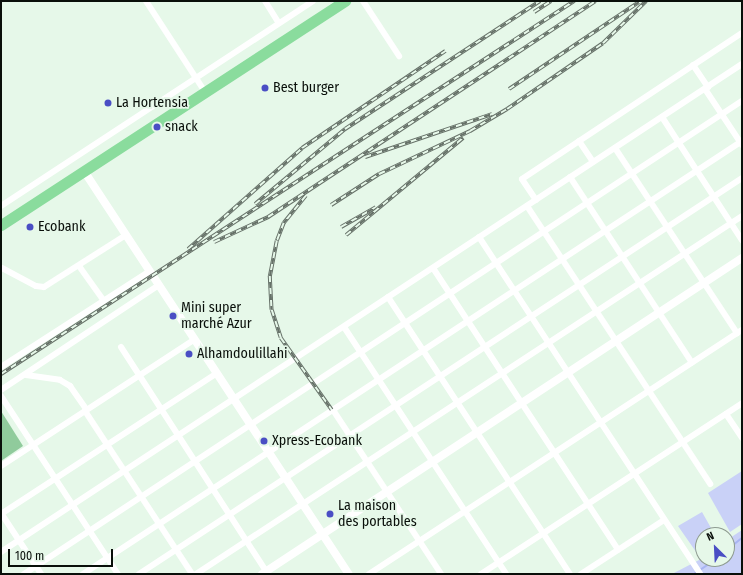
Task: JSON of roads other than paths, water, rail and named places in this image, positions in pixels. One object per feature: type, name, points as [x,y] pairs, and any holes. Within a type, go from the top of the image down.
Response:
[{"type":"highway","points":[[1,226],[345,1]]},
{"type":"street","points":[[146,1],[205,92]]},
{"type":"street","points":[[265,1],[279,23]]},
{"type":"street","points":[[1,206],[313,1]]},
{"type":"street","points":[[363,1],[399,56]]},
{"type":"street","points":[[536,200],[522,180],[742,33]]},
{"type":"street","points":[[1,552],[742,64]]},
{"type":"street","points":[[83,574],[650,201],[741,143],[693,65]]},
{"type":"street","points":[[24,574],[742,101]]},
{"type":"street","points":[[662,117],[742,240]]},
{"type":"street","points":[[579,141],[593,162]]},
{"type":"street","points":[[369,574],[739,332],[684,254],[615,148]]},
{"type":"street","points":[[84,171],[349,574]]},
{"type":"street","points":[[570,177],[692,363]]},
{"type":"street","points":[[139,574],[742,178]]},
{"type":"street","points":[[526,206],[710,484]]},
{"type":"street","points":[[196,574],[742,216]]},
{"type":"street","points":[[2,268],[40,287],[79,266],[126,235]]},
{"type":"street","points":[[479,237],[699,571]]},
{"type":"street","points":[[121,347],[138,376],[246,541],[265,573],[742,258]]},
{"type":"street","points":[[79,266],[104,301]]},
{"type":"street","points":[[432,268],[618,550]]},
{"type":"street","points":[[1,367],[150,271]]},
{"type":"street","points":[[1,390],[26,375],[159,285]]},
{"type":"street","points":[[388,297],[570,574]]},
{"type":"street","points":[[344,327],[506,574]]},
{"type":"street","points":[[1,466],[195,339]]},
{"type":"street","points":[[41,574],[1,514],[217,373]]},
{"type":"street","points":[[26,375],[60,380],[70,386],[192,574]]},
{"type":"street","points":[[1,396],[118,574]]},
{"type":"street","points":[[481,574],[742,403]]},
{"type":"street","points":[[333,410],[441,574]]},
{"type":"street","points":[[726,414],[742,438]]},
{"type":"street","points":[[581,574],[664,520]]},
{"type":"waterway","points":[[735,544],[742,538]]},
{"type":"waterway","points":[[694,574],[704,567]]},
{"type":"railway","points":[[255,204],[345,129],[540,1]]},
{"type":"railway","points":[[534,12],[551,1]]},
{"type":"railway","points":[[1,374],[574,1]]},
{"type":"railway","points":[[214,242],[268,217],[595,1]]},
{"type":"railway","points":[[331,205],[379,174],[470,131],[507,109],[603,43],[646,1]]},
{"type":"railway","points":[[509,89],[639,2]]},
{"type":"railway","points":[[188,249],[302,148],[445,51]]},
{"type":"railway","points":[[365,157],[492,114]]},
{"type":"railway","points":[[346,235],[463,138]]},
{"type":"railway","points":[[306,196],[284,223],[277,241],[270,276],[272,310],[281,338],[332,410]]},
{"type":"railway","points":[[341,227],[376,207]]},
{"type":"place","name":"Best burger","points":[[265,88]]},
{"type":"place","name":"La Hortensia","points":[[108,103]]},
{"type":"place","name":"snack","points":[[157,127]]},
{"type":"place","name":"Ecobank","points":[[30,227]]},
{"type":"place","name":"Mini super marché Azur","points":[[173,316]]},
{"type":"place","name":"Alhamdoulillahi","points":[[189,354]]},
{"type":"place","name":"Xpress-Ecobank","points":[[264,441]]},
{"type":"place","name":"La maison des portables","points":[[330,514]]}]
